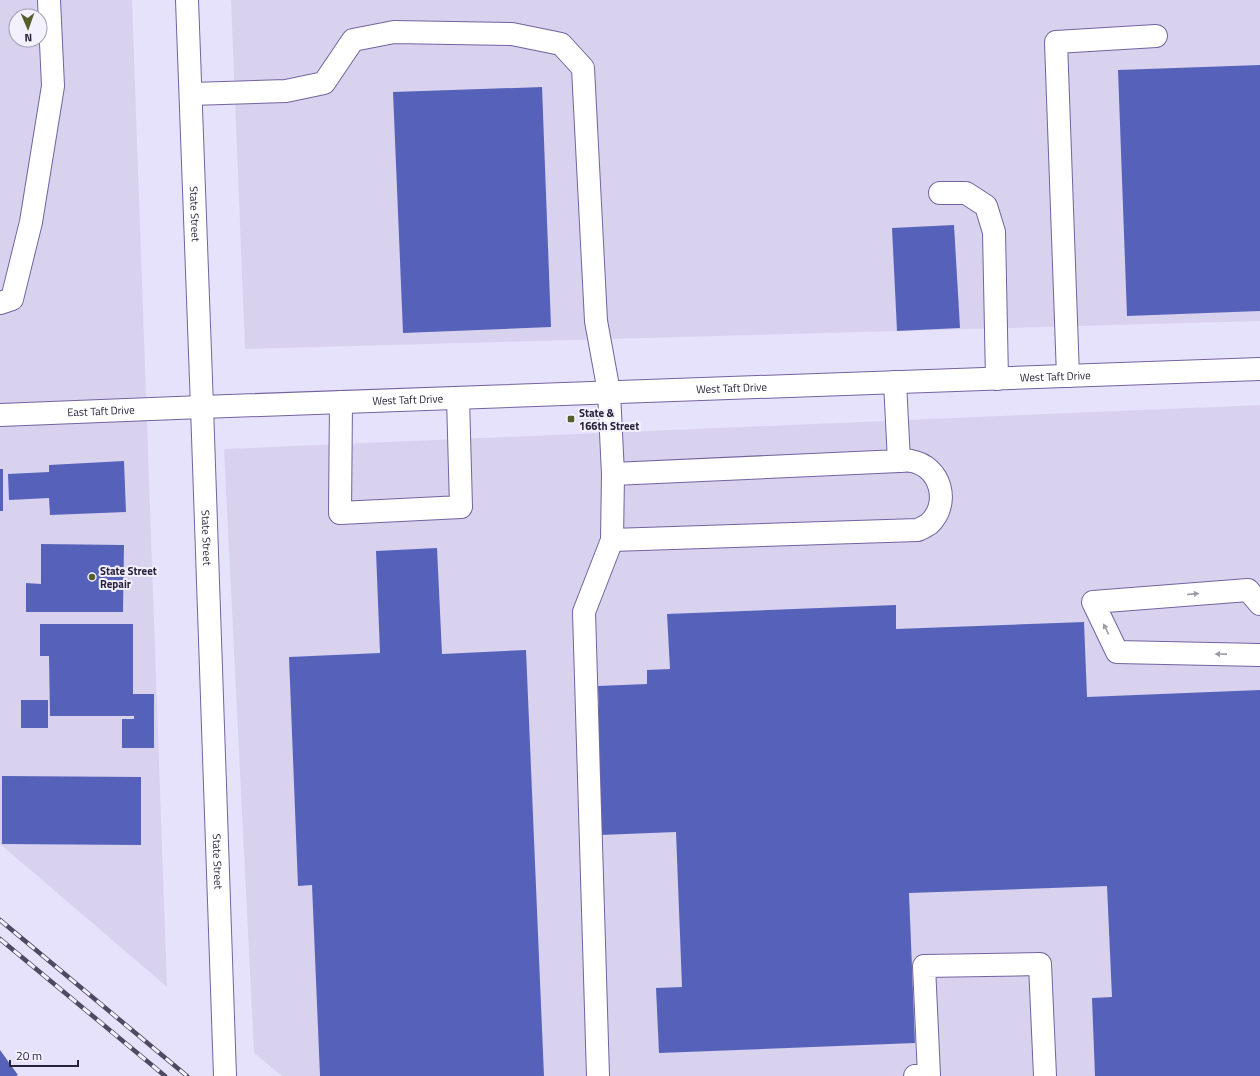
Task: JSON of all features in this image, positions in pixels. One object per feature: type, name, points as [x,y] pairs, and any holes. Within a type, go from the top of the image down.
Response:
[{"type":"street","points":[[0,303],[12,299],[31,222],[53,86],[49,0]]},
{"type":"street","name":"State Street","points":[[187,0],[225,1076]]},
{"type":"street","points":[[190,94],[286,91],[324,83],[353,40],[391,33],[512,34],[561,44],[583,68],[596,321],[610,392],[613,474],[612,540],[584,612],[598,1076]]},
{"type":"street","points":[[1068,376],[1056,42],[1156,36]]},
{"type":"street","points":[[940,193],[966,192],[986,206],[994,232],[997,379]]},
{"type":"street","name":"West Taft Drive","points":[[202,407],[1260,369]]},
{"type":"street","points":[[895,382],[899,461]]},
{"type":"street","points":[[341,402],[340,514],[461,507],[458,398]]},
{"type":"street","name":"East Taft Drive","points":[[0,415],[202,407]]},
{"type":"street","points":[[612,540],[918,530],[929,524],[936,515],[941,504],[941,492],[938,481],[932,471],[911,461],[613,474]]},
{"type":"street","points":[[1260,604],[1248,590],[1093,602],[1117,652],[1260,655]]},
{"type":"street","points":[[915,1076],[929,1075],[924,966],[1040,964],[1045,1076]]},
{"type":"shaded area","points":[[0,0],[132,0],[167,987],[0,844]]},
{"type":"shaded area","points":[[231,0],[1260,0],[1260,321],[245,349]]},
{"type":"shaded area","points":[[1260,405],[1260,1076],[282,1076],[254,1053],[224,449]]},
{"type":"building","points":[[1260,65],[1260,311],[1127,316],[1118,70]]},
{"type":"building","points":[[542,87],[551,327],[403,333],[393,92]]},
{"type":"building","points":[[954,225],[960,328],[897,331],[892,228]]},
{"type":"building","points":[[124,461],[126,512],[50,515],[49,498],[9,500],[8,474],[49,472],[49,465]]},
{"type":"building","points":[[0,469],[3,469],[3,511],[0,511]]},
{"type":"building","points":[[41,544],[124,545],[123,612],[26,612],[26,583],[41,584]]},
{"type":"building","points":[[437,548],[442,654],[526,650],[544,1076],[320,1076],[312,885],[298,886],[289,657],[380,653],[376,551]]},
{"type":"building","points":[[896,605],[896,629],[1084,622],[1087,697],[1260,690],[1260,1076],[1095,1076],[1092,998],[1112,997],[1107,886],[909,893],[915,1043],[659,1053],[656,988],[682,987],[676,832],[600,835],[595,713],[599,713],[598,686],[647,684],[647,670],[670,669],[667,614]]},
{"type":"building","points":[[40,624],[133,624],[133,694],[154,694],[154,748],[122,748],[122,719],[134,719],[134,716],[50,716],[49,656],[40,656]]},
{"type":"building","points":[[21,700],[48,700],[48,728],[21,728]]},
{"type":"building","points":[[2,776],[141,777],[141,845],[2,844]]},
{"type":"building","points":[[0,1050],[18,1075],[0,1076]]},
{"type":"railway","points":[[0,920],[187,1076]]},
{"type":"railway","points":[[0,939],[165,1076]]},
{"type":"place","name":"State & 166th Street","points":[[571,419]]},
{"type":"place","name":"State Street Repair","points":[[92,577]]}]
